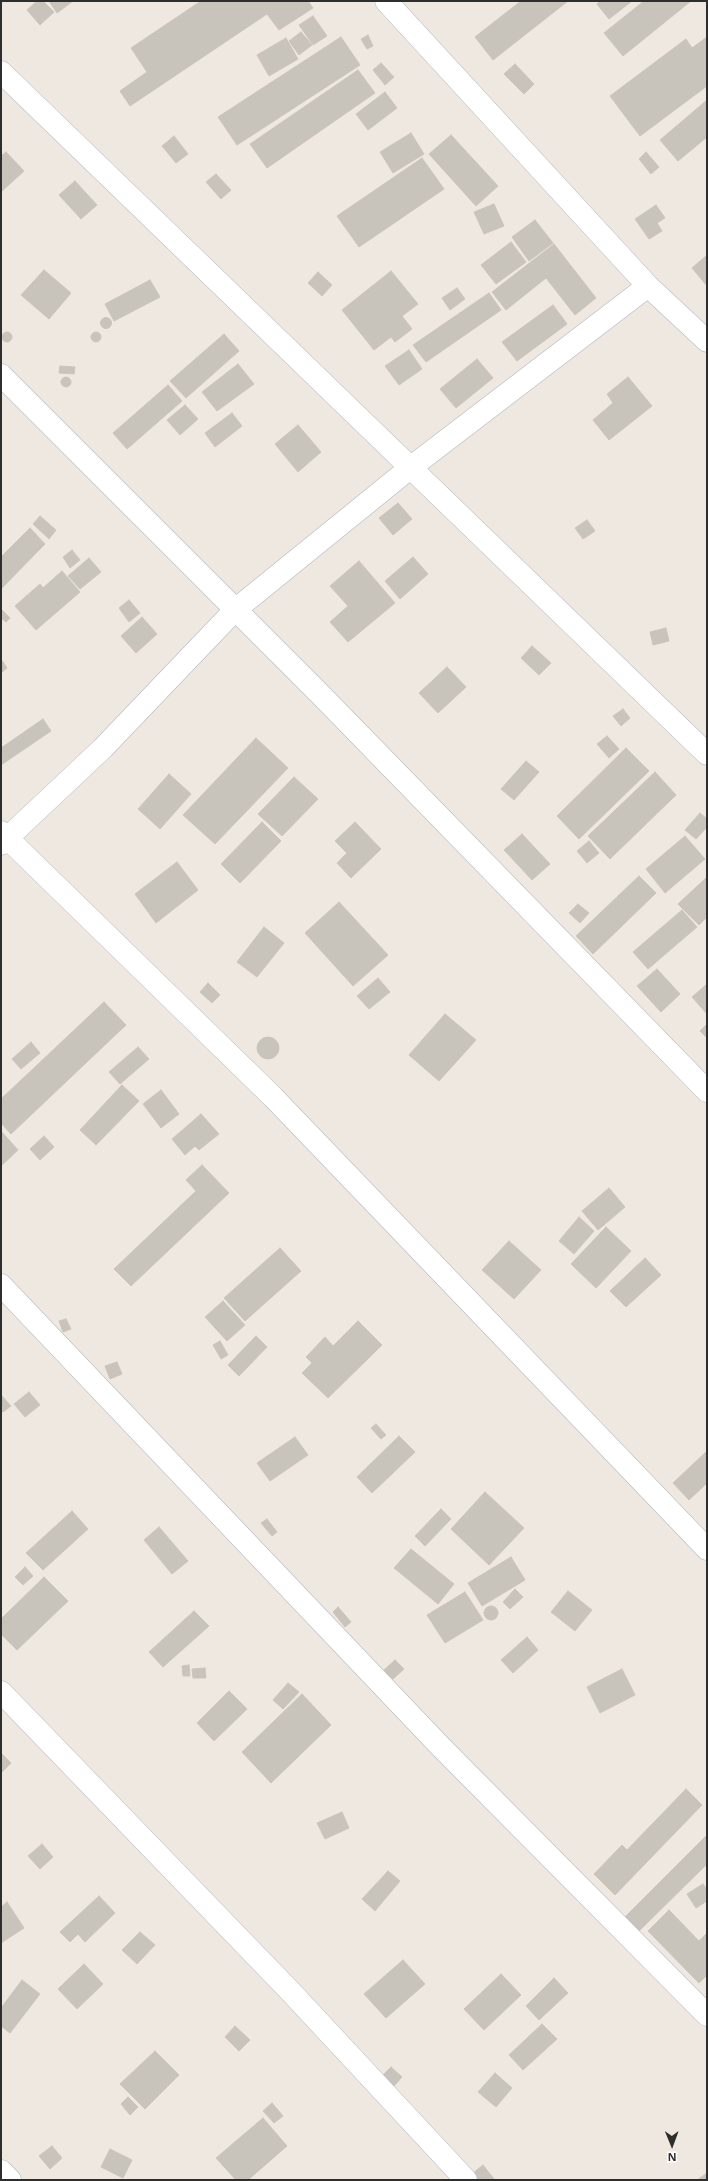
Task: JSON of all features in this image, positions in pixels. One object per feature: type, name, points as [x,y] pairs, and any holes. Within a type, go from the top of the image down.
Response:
[{"type":"street","points":[[386,1],[648,286],[707,341]]},
{"type":"street","points":[[1,72],[707,754]]},
{"type":"street","points":[[648,286],[410,468],[235,610],[103,748],[3,838],[273,1097],[707,1548]]},
{"type":"street","points":[[1,375],[329,704],[707,1091]]},
{"type":"street","points":[[1,1285],[441,1747],[707,2015]]},
{"type":"street","points":[[1,1692],[290,1991],[466,2180]]},
{"type":"street","points":[[1,2171],[10,2180]]},
{"type":"building","points":[[37,1],[43,1],[54,12],[40,25],[27,10]]},
{"type":"building","points":[[49,1],[73,1],[57,13]]},
{"type":"building","points":[[201,1],[308,1],[313,8],[279,30],[267,14],[130,106],[120,91],[147,72],[131,48]]},
{"type":"building","points":[[521,1],[568,1],[493,60],[475,37]]},
{"type":"building","points":[[600,1],[632,1],[609,19],[597,4]]},
{"type":"building","points":[[644,1],[691,1],[623,56],[604,33]]},
{"type":"building","points":[[313,16],[327,36],[313,45],[299,25]]},
{"type":"building","points":[[301,32],[312,45],[299,55],[289,41]]},
{"type":"building","points":[[368,35],[373,46],[367,49],[361,39]]},
{"type":"building","points":[[341,37],[360,65],[237,145],[218,117]]},
{"type":"building","points":[[707,37],[707,86],[640,136],[610,96],[686,39],[692,48]]},
{"type":"building","points":[[286,38],[298,59],[269,76],[257,55]]},
{"type":"building","points":[[381,63],[394,77],[385,85],[373,70]]},
{"type":"building","points":[[515,64],[534,84],[524,94],[504,74]]},
{"type":"building","points":[[358,70],[375,93],[267,168],[250,144]]},
{"type":"building","points":[[385,92],[397,108],[368,130],[356,114]]},
{"type":"building","points":[[707,100],[707,137],[678,161],[660,140]]},
{"type":"building","points":[[411,133],[424,154],[393,173],[380,152]]},
{"type":"building","points":[[451,135],[498,186],[476,206],[429,154]]},
{"type":"building","points":[[174,136],[188,154],[176,163],[162,146]]},
{"type":"building","points":[[6,152],[24,171],[1,192],[1,156]]},
{"type":"building","points":[[646,152],[659,167],[651,174],[639,159]]},
{"type":"building","points":[[422,158],[444,189],[359,247],[337,216]]},
{"type":"building","points":[[216,174],[231,190],[221,199],[206,182]]},
{"type":"building","points":[[75,181],[97,205],[81,219],[59,195]]},
{"type":"building","points":[[494,204],[504,226],[484,234],[474,212]]},
{"type":"building","points":[[656,205],[665,218],[657,223],[662,231],[649,239],[635,219]]},
{"type":"building","points":[[535,220],[553,243],[529,261],[512,237]]},
{"type":"building","points":[[511,242],[526,262],[496,284],[481,265]]},
{"type":"building","points":[[554,244],[596,298],[575,315],[546,278],[506,310],[492,292]]},
{"type":"building","points":[[707,255],[707,286],[692,268]]},
{"type":"building","points":[[44,270],[71,293],[49,319],[21,295]]},
{"type":"building","points":[[391,271],[418,304],[402,316],[412,329],[395,342],[391,337],[374,350],[342,310]]},
{"type":"building","points":[[318,272],[332,285],[322,296],[308,283]]},
{"type":"building","points":[[150,280],[160,297],[114,321],[105,304]]},
{"type":"building","points":[[457,288],[465,299],[450,310],[442,298]]},
{"type":"building","points":[[489,293],[501,310],[426,362],[413,345]]},
{"type":"building","points":[[553,305],[567,324],[517,361],[502,342]]},
{"type":"building","points":[[106,317],[110,319],[112,323],[110,327],[106,329],[102,327],[100,323],[102,319]]},
{"type":"building","points":[[5,332],[9,332],[11,333],[11,341],[5,342],[2,339],[2,335]]},
{"type":"building","points":[[94,332],[98,332],[100,333],[100,341],[94,342],[91,339],[91,335]]},
{"type":"building","points":[[224,334],[239,351],[186,398],[170,381]]},
{"type":"building","points":[[409,350],[422,369],[399,385],[385,366]]},
{"type":"building","points":[[477,359],[493,378],[456,408],[440,389]]},
{"type":"building","points":[[238,364],[254,384],[217,411],[202,392]]},
{"type":"building","points":[[60,366],[75,367],[74,374],[59,373]]},
{"type":"building","points":[[64,377],[68,377],[71,382],[68,387],[64,387],[61,384],[61,380]]},
{"type":"building","points":[[628,377],[652,406],[609,440],[593,420],[613,403],[607,394]]},
{"type":"building","points":[[168,385],[182,401],[127,449],[113,433]]},
{"type":"building","points":[[185,405],[198,419],[180,435],[167,420]]},
{"type":"building","points":[[232,413],[242,426],[215,447],[205,433]]},
{"type":"building","points":[[298,425],[321,452],[298,472],[275,444]]},
{"type":"building","points":[[398,503],[412,519],[393,535],[379,518]]},
{"type":"building","points":[[40,516],[56,530],[49,539],[33,524]]},
{"type":"building","points":[[587,520],[595,531],[583,539],[575,528]]},
{"type":"building","points":[[30,528],[45,544],[1,589],[1,557]]},
{"type":"building","points":[[72,550],[80,560],[70,568],[63,557]]},
{"type":"building","points":[[413,557],[428,574],[400,599],[385,581]]},
{"type":"building","points":[[89,558],[101,572],[80,589],[68,576]]},
{"type":"building","points":[[359,561],[395,603],[348,642],[330,622],[348,606],[330,586]]},
{"type":"building","points":[[62,571],[80,592],[36,630],[15,606],[40,584],[43,588]]},
{"type":"building","points":[[129,600],[140,613],[129,622],[119,608]]},
{"type":"building","points":[[1,609],[10,618],[6,622],[1,618]]},
{"type":"building","points":[[142,617],[157,634],[136,653],[121,636]]},
{"type":"building","points":[[666,628],[669,641],[653,645],[650,632]]},
{"type":"building","points":[[532,646],[551,663],[539,675],[521,658]]},
{"type":"building","points":[[1,659],[7,668],[1,673]]},
{"type":"building","points":[[447,667],[466,687],[438,713],[419,693]]},
{"type":"building","points":[[623,709],[630,718],[621,726],[613,716]]},
{"type":"building","points":[[43,719],[51,731],[1,765],[1,748]]},
{"type":"building","points":[[607,736],[619,749],[609,758],[597,744]]},
{"type":"building","points":[[256,738],[288,768],[215,844],[183,815]]},
{"type":"building","points":[[626,748],[649,771],[579,839],[557,816]]},
{"type":"building","points":[[526,761],[539,772],[514,800],[501,789]]},
{"type":"building","points":[[655,772],[676,795],[610,859],[588,836]]},
{"type":"building","points":[[169,774],[191,794],[160,829],[138,809]]},
{"type":"building","points":[[294,777],[318,799],[282,836],[258,814]]},
{"type":"building","points":[[700,813],[707,819],[707,827],[696,839],[685,830]]},
{"type":"building","points":[[262,822],[281,841],[240,883],[221,864]]},
{"type":"building","points":[[355,822],[381,849],[351,878],[337,863],[347,853],[335,841]]},
{"type":"building","points":[[522,834],[550,864],[532,880],[504,850]]},
{"type":"building","points":[[685,836],[705,859],[665,893],[646,869]]},
{"type":"building","points":[[589,841],[599,853],[587,863],[577,851]]},
{"type":"building","points":[[177,862],[198,890],[156,923],[135,894]]},
{"type":"building","points":[[639,876],[656,893],[593,954],[576,936]]},
{"type":"building","points":[[707,877],[707,917],[699,925],[678,904]]},
{"type":"building","points":[[339,902],[388,955],[353,986],[305,933]]},
{"type":"building","points":[[578,904],[589,913],[580,923],[569,913]]},
{"type":"building","points":[[682,910],[697,927],[648,969],[633,952]]},
{"type":"building","points":[[264,927],[284,943],[257,977],[237,962]]},
{"type":"building","points":[[657,969],[680,994],[661,1012],[637,986]]},
{"type":"building","points":[[378,978],[390,992],[369,1009],[357,996]]},
{"type":"building","points":[[208,983],[220,995],[212,1003],[200,992]]},
{"type":"building","points":[[707,984],[707,1014],[692,997]]},
{"type":"building","points":[[104,1002],[126,1025],[11,1134],[1,1123],[1,1099]]},
{"type":"building","points":[[445,1014],[476,1040],[439,1081],[409,1055]]},
{"type":"building","points":[[707,1024],[707,1038],[700,1031]]},
{"type":"building","points":[[268,1037],[276,1040],[279,1048],[276,1056],[268,1059],[260,1056],[257,1048],[260,1040]]},
{"type":"building","points":[[31,1042],[40,1053],[21,1069],[12,1059]]},
{"type":"building","points":[[138,1047],[149,1059],[120,1084],[109,1072]]},
{"type":"building","points":[[122,1085],[139,1101],[96,1145],[80,1130]]},
{"type":"building","points":[[161,1090],[179,1114],[161,1128],[143,1104]]},
{"type":"building","points":[[201,1114],[219,1134],[199,1150],[195,1146],[185,1155],[172,1139]]},
{"type":"building","points":[[1,1131],[18,1150],[1,1166]]},
{"type":"building","points":[[44,1136],[54,1147],[40,1160],[30,1149]]},
{"type":"building","points":[[202,1165],[229,1193],[131,1286],[114,1269],[196,1191],[186,1180]]},
{"type":"building","points":[[609,1188],[625,1207],[598,1230],[582,1211]]},
{"type":"building","points":[[579,1217],[594,1231],[574,1254],[559,1241]]},
{"type":"building","points":[[606,1227],[631,1251],[596,1288],[571,1264]]},
{"type":"building","points":[[509,1241],[541,1270],[514,1299],[482,1270]]},
{"type":"building","points":[[280,1248],[301,1271],[245,1321],[224,1298]]},
{"type":"building","points":[[645,1258],[661,1275],[626,1307],[610,1291]]},
{"type":"building","points":[[223,1301],[245,1325],[227,1341],[205,1317]]},
{"type":"building","points":[[66,1319],[71,1329],[63,1332],[59,1321]]},
{"type":"building","points":[[358,1321],[382,1345],[328,1398],[302,1373],[312,1363],[306,1357],[325,1337],[333,1346]]},
{"type":"building","points":[[256,1336],[267,1347],[239,1376],[228,1365]]},
{"type":"building","points":[[220,1341],[228,1355],[221,1359],[213,1345]]},
{"type":"building","points":[[117,1362],[122,1374],[110,1379],[105,1366]]},
{"type":"building","points":[[29,1392],[40,1405],[25,1417],[14,1404]]},
{"type":"building","points":[[1,1395],[11,1406],[3,1412],[1,1409]]},
{"type":"building","points":[[376,1424],[386,1435],[381,1439],[371,1428]]},
{"type":"building","points":[[399,1436],[415,1452],[372,1493],[357,1477]]},
{"type":"building","points":[[295,1437],[308,1455],[270,1481],[257,1463]]},
{"type":"building","points":[[707,1451],[707,1483],[689,1500],[673,1483]]},
{"type":"building","points":[[485,1492],[524,1528],[489,1565],[451,1529]]},
{"type":"building","points":[[441,1509],[451,1519],[425,1546],[415,1536]]},
{"type":"building","points":[[72,1511],[88,1529],[43,1570],[26,1553]]},
{"type":"building","points":[[267,1519],[277,1532],[272,1536],[261,1523]]},
{"type":"building","points":[[159,1527],[188,1561],[172,1574],[144,1540]]},
{"type":"building","points":[[411,1549],[454,1584],[438,1604],[394,1568]]},
{"type":"building","points":[[511,1557],[525,1580],[482,1606],[468,1583]]},
{"type":"building","points":[[25,1567],[33,1576],[23,1585],[15,1577]]},
{"type":"building","points":[[44,1577],[68,1601],[17,1650],[1,1634],[1,1619]]},
{"type":"building","points":[[515,1589],[523,1597],[510,1609],[503,1602]]},
{"type":"building","points":[[568,1591],[592,1610],[575,1631],[551,1612]]},
{"type":"building","points":[[465,1592],[483,1620],[445,1643],[427,1615]]},
{"type":"building","points":[[491,1606],[496,1608],[498,1613],[496,1618],[491,1620],[486,1618],[484,1613],[486,1608]]},
{"type":"building","points":[[338,1607],[351,1622],[345,1627],[333,1612]]},
{"type":"building","points":[[194,1611],[209,1626],[163,1667],[149,1652]]},
{"type":"building","points":[[527,1637],[538,1650],[513,1673],[501,1660]]},
{"type":"building","points":[[395,1660],[404,1669],[393,1679],[384,1670]]},
{"type":"building","points":[[189,1665],[190,1676],[183,1676],[182,1666]]},
{"type":"building","points":[[205,1668],[206,1678],[193,1678],[192,1669]]},
{"type":"building","points":[[622,1669],[635,1695],[600,1713],[587,1687]]},
{"type":"building","points":[[288,1683],[299,1692],[283,1709],[273,1700]]},
{"type":"building","points":[[229,1691],[247,1709],[214,1741],[197,1723]]},
{"type":"building","points":[[302,1694],[331,1725],[271,1783],[242,1752]]},
{"type":"building","points":[[1,1753],[11,1763],[1,1773]]},
{"type":"building","points":[[686,1789],[702,1805],[615,1895],[594,1874],[622,1845],[627,1850]]},
{"type":"building","points":[[342,1812],[349,1828],[325,1839],[317,1823]]},
{"type":"building","points":[[707,1835],[707,1864],[637,1933],[623,1919]]},
{"type":"building","points":[[42,1844],[53,1857],[40,1869],[28,1856]]},
{"type":"building","points":[[388,1871],[400,1881],[375,1911],[362,1899]]},
{"type":"building","points":[[703,1884],[707,1890],[707,1901],[696,1908],[687,1894]]},
{"type":"building","points":[[99,1896],[115,1913],[85,1942],[78,1934],[70,1942],[60,1932]]},
{"type":"building","points":[[7,1902],[24,1928],[1,1943],[1,1907]]},
{"type":"building","points":[[669,1910],[699,1941],[707,1933],[707,1975],[699,1983],[648,1931]]},
{"type":"building","points":[[140,1932],[155,1945],[137,1964],[122,1950]]},
{"type":"building","points":[[403,1960],[425,1984],[386,2018],[364,1994]]},
{"type":"building","points":[[84,1964],[103,1984],[77,2009],[58,1989]]},
{"type":"building","points":[[501,1974],[521,1995],[484,2030],[464,2009]]},
{"type":"building","points":[[554,1978],[568,1993],[539,2020],[526,2006]]},
{"type":"building","points":[[22,1980],[40,1994],[10,2033],[1,2026],[1,2008]]},
{"type":"building","points":[[542,2024],[557,2039],[523,2070],[509,2055]]},
{"type":"building","points":[[235,2026],[250,2040],[239,2051],[225,2037]]},
{"type":"building","points":[[155,2051],[179,2075],[145,2109],[120,2084]]},
{"type":"building","points":[[391,2067],[402,2077],[394,2086],[383,2075]]},
{"type":"building","points":[[495,2073],[512,2088],[496,2107],[478,2092]]},
{"type":"building","points":[[128,2097],[138,2107],[130,2115],[121,2104]]},
{"type":"building","points":[[272,2103],[283,2116],[274,2123],[263,2111]]},
{"type":"building","points":[[263,2118],[287,2146],[248,2180],[236,2180],[216,2158]]},
{"type":"building","points":[[52,2146],[62,2158],[50,2169],[39,2156]]},
{"type":"building","points":[[110,2149],[132,2160],[123,2178],[101,2167]]},
{"type":"building","points":[[483,2165],[494,2179],[476,2180],[472,2174]]},
{"type":"building","points":[[707,2173],[707,2180],[697,2180]]}]
